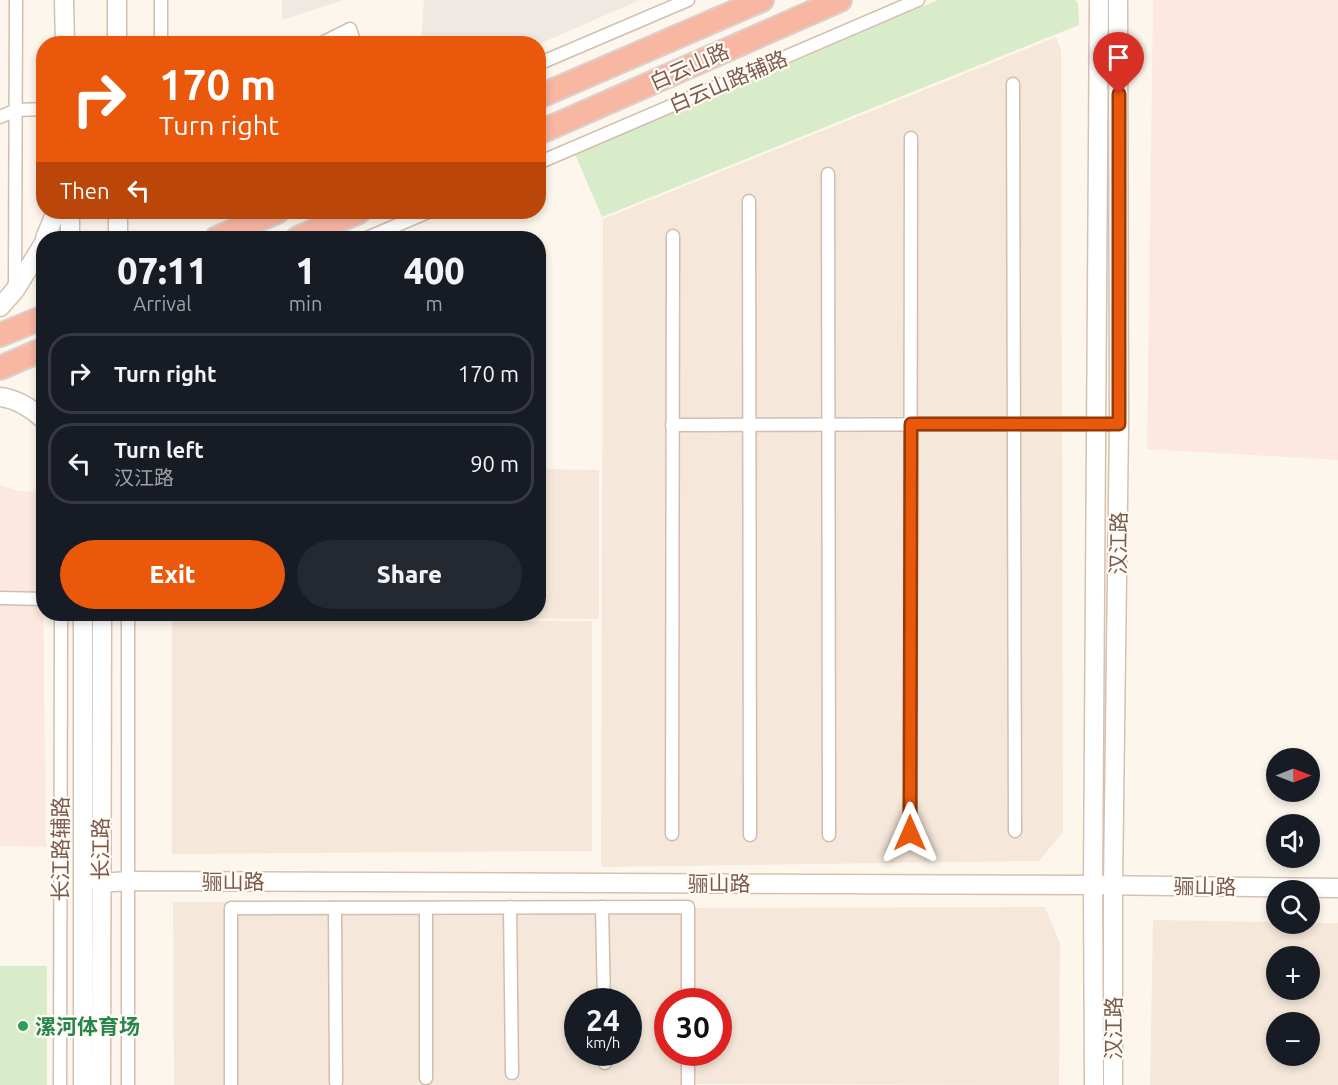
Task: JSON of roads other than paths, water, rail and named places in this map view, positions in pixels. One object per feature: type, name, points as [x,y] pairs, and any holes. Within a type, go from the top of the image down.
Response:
[{"type":"highway","name":"白云山路","points":[[546,94],[762,0]]},
{"type":"highway","name":"白云山路","points":[[546,129],[840,0]]},
{"type":"highway","points":[[314,231],[343,219]]},
{"type":"highway","points":[[227,231],[243,220]]},
{"type":"highway","points":[[0,335],[36,320]]},
{"type":"highway","points":[[0,368],[36,352]]},
{"type":"street","points":[[15,290],[16,0]]},
{"type":"street","points":[[64,0],[65,36]]},
{"type":"street","points":[[117,0],[117,36]]},
{"type":"street","points":[[161,0],[161,36]]},
{"type":"street","points":[[546,61],[688,0]]},
{"type":"street","name":"白云山路辅路","points":[[546,160],[918,0]]},
{"type":"street","name":"汉江路","points":[[1113,1085],[1113,885],[1119,424],[1118,0]]},
{"type":"street","name":"汉江路","points":[[1094,1085],[1097,2]]},
{"type":"street","points":[[336,36],[350,29],[352,36]]},
{"type":"street","points":[[1013,84],[1015,831]]},
{"type":"street","points":[[0,117],[16,110],[36,109]]},
{"type":"street","points":[[910,833],[911,138]]},
{"type":"street","points":[[828,174],[829,835]]},
{"type":"street","points":[[749,201],[750,835]]},
{"type":"street","points":[[384,231],[412,219]]},
{"type":"street","points":[[672,834],[673,236]]},
{"type":"street","points":[[0,307],[15,290],[36,256]]},
{"type":"street","points":[[0,398],[7,398],[36,413]]},
{"type":"street","points":[[672,425],[1119,424]]},
{"type":"street","points":[[0,598],[36,599]]},
{"type":"street","name":"长江路辅路","points":[[60,621],[60,1085]]},
{"type":"street","name":"长江路","points":[[83,621],[83,1085]]},
{"type":"street","name":"长江路","points":[[100,1085],[102,621]]},
{"type":"street","points":[[128,621],[128,1085]]},
{"type":"street","name":"骊山路","points":[[100,883],[128,881],[1338,888]]},
{"type":"street","points":[[510,907],[512,1073]]},
{"type":"street","points":[[602,907],[604,988]]},
{"type":"street","points":[[231,1085],[231,908],[688,907],[688,988]]},
{"type":"street","points":[[336,908],[336,1082]]},
{"type":"street","points":[[426,908],[426,1078]]},
{"type":"street","points":[[688,1066],[688,1085]]},
{"type":"place","name":"漯河体育场","points":[[23,1026]]}]
